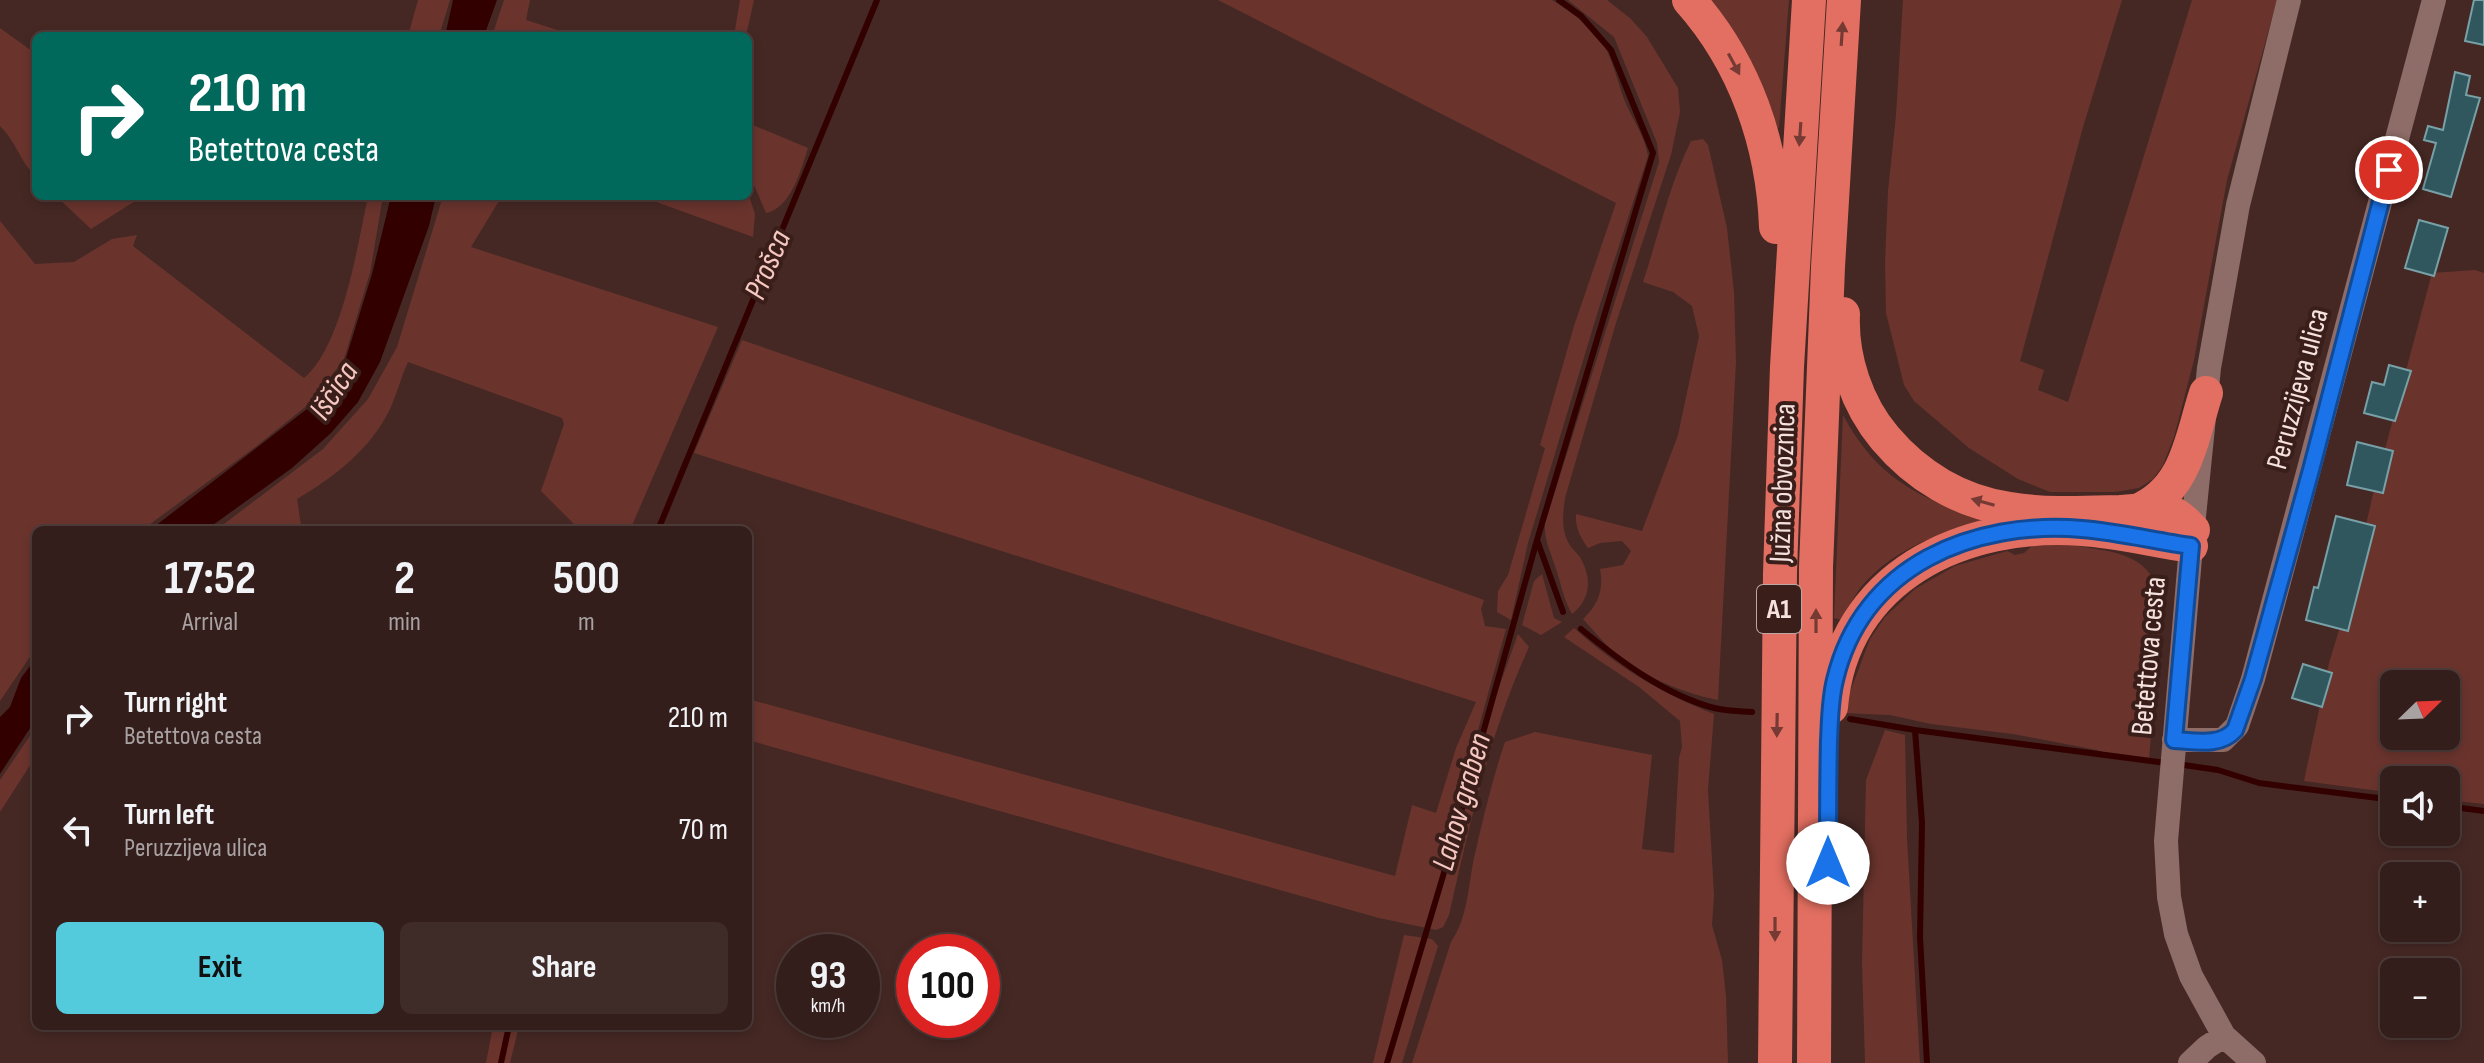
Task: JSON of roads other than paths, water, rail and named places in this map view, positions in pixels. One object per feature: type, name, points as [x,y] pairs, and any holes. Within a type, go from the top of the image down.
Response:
[{"type":"highway","points":[[1689,0],[1742,79],[1761,131],[1775,208],[1773,319],[1787,367]]},
{"type":"highway","name":"Južna obvoznica","points":[[1775,1063],[1780,573],[1787,367],[1809,0]]},
{"type":"highway","name":"Južna obvoznica","points":[[1814,1063],[1816,567],[1833,167],[1844,0]]},
{"type":"highway","points":[[1833,167],[1846,241],[1844,346],[1861,401],[1869,417],[1891,445],[1928,478],[1976,501],[2009,509],[2051,513],[2137,511],[2174,514],[2192,538]]},
{"type":"highway","points":[[2137,511],[2157,501],[2176,482],[2206,393]]},
{"type":"highway","points":[[1826,1063],[1830,713],[1839,664],[1861,618],[1891,583],[1920,561],[1940,550],[1981,538],[2013,532],[2081,529],[2192,538]]},
{"type":"street","name":"Betettova cesta","points":[[2254,1063],[2224,1036],[2191,976],[2171,910],[2166,841],[2206,393],[2238,205],[2289,0]]},
{"type":"street","name":"Peruzzijeva ulica","points":[[2173,756],[2230,736],[2237,726],[2253,679],[2434,0]]},
{"type":"street","points":[[2190,1063],[2224,1036]]},
{"type":"water","points":[[453,0],[497,0],[485,32],[446,32]]},
{"type":"water","name":"Iščica","points":[[390,200],[435,200],[429,226],[380,362],[358,402],[331,433],[292,468],[212,526],[155,526],[316,402],[345,361],[372,274]]},
{"type":"water","points":[[32,663],[32,725],[0,774],[0,717],[10,707],[21,678]]},
{"type":"waterway","name":"Prošca","points":[[660,526],[877,0]]},
{"type":"waterway","points":[[1559,0],[1581,16],[1611,50],[1653,153],[1537,540],[1563,612]]},
{"type":"waterway","name":"Lahov graben","points":[[1387,1063],[1537,540]]},
{"type":"waterway","points":[[1581,629],[1627,665],[1678,695],[1714,708],[1752,712]]},
{"type":"waterway","points":[[1850,719],[2166,763]]},
{"type":"waterway","points":[[1915,730],[1922,823],[1920,937],[1927,1063]]},
{"type":"waterway","points":[[2177,764],[2218,770],[2259,783],[2380,798]]},
{"type":"waterway","points":[[2460,808],[2484,811]]},
{"type":"waterway","name":"Prošca","points":[[501,1063],[508,1030]]}]
